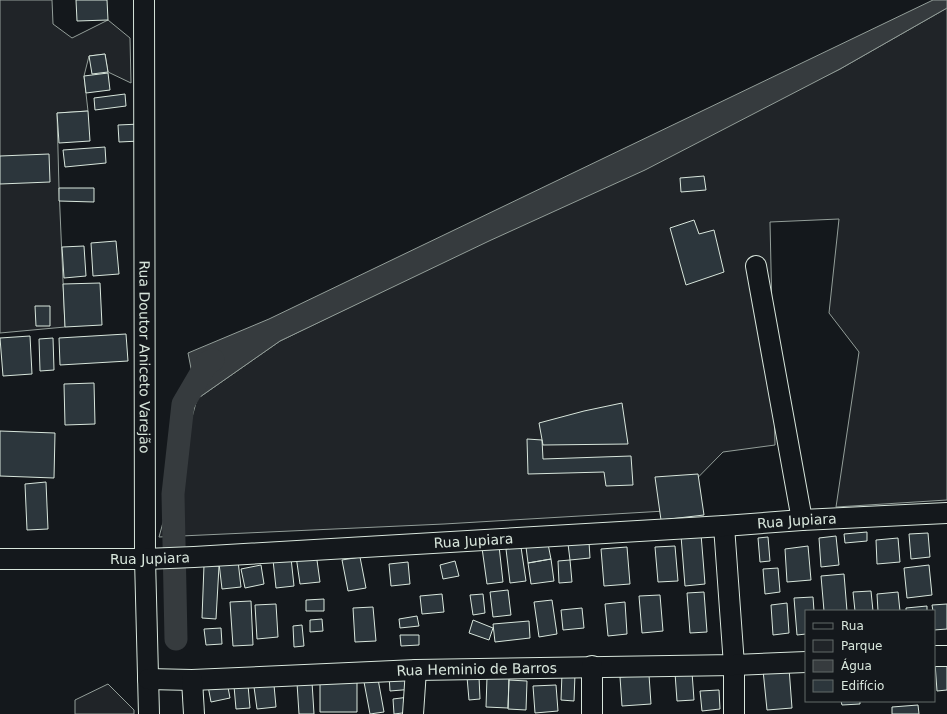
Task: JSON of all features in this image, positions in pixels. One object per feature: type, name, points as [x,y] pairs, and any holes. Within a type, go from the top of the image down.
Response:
[{"type":"street","name":"Rua Doutor Aniceto Varejão","points":[[144,0],[154,559],[154,679],[149,714]]},
{"type":"street","points":[[756,266],[802,520]]},
{"type":"street","name":"Rua Jupiara","points":[[0,559],[154,559],[724,526],[802,520],[947,514]]},
{"type":"street","points":[[724,526],[734,665],[734,714]]},
{"type":"street","points":[[935,656],[947,656]]},
{"type":"street","name":"Rua Heminio de Barros","points":[[154,679],[416,670],[592,666],[734,665],[805,662]]},
{"type":"street","points":[[592,666],[592,714]]},
{"type":"street","points":[[413,714],[416,670]]},
{"type":"street","points":[[188,679],[194,714]]},
{"type":"green space","points":[[0,0],[52,0],[53,24],[72,38],[108,20],[130,38],[131,83],[108,72],[105,54],[89,56],[84,76],[88,111],[57,113],[65,327],[0,333]]},
{"type":"green space","points":[[947,8],[947,500],[836,507],[859,352],[829,313],[839,219],[770,222],[775,445],[723,452],[665,511],[444,524],[159,537],[197,399],[280,341],[840,69]]},
{"type":"green space","points":[[108,684],[134,710],[134,714],[75,714],[75,700]]},
{"type":"water","points":[[933,0],[947,0],[947,8],[840,69],[645,170],[489,241],[280,341],[197,399],[188,353],[269,319]]},
{"type":"building","points":[[76,0],[107,0],[108,20],[77,21]]},
{"type":"building","points":[[105,54],[108,72],[92,74],[89,56]]},
{"type":"building","points":[[108,73],[110,90],[86,93],[84,76]]},
{"type":"building","points":[[125,94],[126,106],[95,110],[94,98]]},
{"type":"building","points":[[88,111],[90,141],[59,143],[57,113]]},
{"type":"building","points":[[140,124],[140,141],[119,142],[118,125]]},
{"type":"building","points":[[105,147],[106,163],[65,167],[63,150]]},
{"type":"building","points":[[49,154],[50,182],[0,184],[0,156]]},
{"type":"building","points":[[704,176],[706,190],[681,192],[680,178]]},
{"type":"building","points":[[59,188],[94,188],[94,202],[59,201]]},
{"type":"building","points":[[694,220],[699,234],[714,230],[724,272],[686,285],[670,228]]},
{"type":"building","points":[[116,241],[119,274],[93,276],[91,243]]},
{"type":"building","points":[[84,246],[86,276],[64,278],[62,247]]},
{"type":"building","points":[[100,283],[102,325],[65,327],[63,284]]},
{"type":"building","points":[[35,306],[50,306],[50,326],[36,326]]},
{"type":"building","points":[[126,334],[128,361],[60,365],[59,338]]},
{"type":"building","points":[[30,336],[32,374],[3,376],[0,338]]},
{"type":"building","points":[[53,338],[54,370],[40,371],[39,339]]},
{"type":"building","points":[[94,383],[95,424],[65,425],[64,384]]},
{"type":"building","points":[[622,403],[628,444],[543,445],[539,423]]},
{"type":"building","points":[[0,431],[55,433],[54,478],[0,476]]},
{"type":"building","points":[[527,439],[542,440],[543,459],[631,456],[633,485],[606,486],[604,472],[528,474]]},
{"type":"building","points":[[698,474],[704,515],[661,520],[655,477]]},
{"type":"building","points":[[46,482],[48,529],[27,530],[25,484]]},
{"type":"building","points":[[867,532],[867,541],[845,543],[844,534]]},
{"type":"building","points":[[928,533],[930,557],[911,559],[909,534]]},
{"type":"building","points":[[701,534],[705,584],[685,586],[681,536]]},
{"type":"building","points":[[836,536],[839,565],[821,567],[819,538]]},
{"type":"building","points":[[768,537],[770,561],[760,562],[758,538]]},
{"type":"building","points":[[898,538],[900,562],[877,564],[876,540]]},
{"type":"building","points":[[589,542],[590,558],[570,560],[568,544]]},
{"type":"building","points":[[548,544],[551,559],[528,563],[526,547]]},
{"type":"building","points":[[499,546],[503,582],[487,584],[482,548]]},
{"type":"building","points":[[675,546],[678,581],[658,582],[655,547]]},
{"type":"building","points":[[808,546],[811,580],[787,582],[785,549]]},
{"type":"building","points":[[521,547],[526,581],[510,583],[506,549]]},
{"type":"building","points":[[627,547],[630,584],[604,586],[601,549]]},
{"type":"building","points":[[316,553],[320,582],[300,584],[296,556]]},
{"type":"building","points":[[360,557],[366,588],[348,591],[342,560]]},
{"type":"building","points":[[291,558],[294,586],[276,588],[273,560]]},
{"type":"building","points":[[551,559],[554,581],[531,584],[528,563]]},
{"type":"building","points":[[570,560],[572,582],[559,583],[558,561]]},
{"type":"building","points":[[238,561],[241,587],[222,589],[219,563]]},
{"type":"building","points":[[455,561],[459,576],[443,579],[440,565]]},
{"type":"building","points":[[408,562],[410,584],[391,586],[389,564]]},
{"type":"building","points":[[204,565],[219,566],[216,619],[202,618]]},
{"type":"building","points":[[261,565],[264,584],[245,588],[241,569]]},
{"type":"building","points":[[929,565],[932,595],[907,598],[904,568]]},
{"type":"building","points":[[778,568],[780,592],[765,594],[763,569]]},
{"type":"building","points":[[844,574],[847,610],[824,610],[821,576]]},
{"type":"building","points":[[508,590],[511,615],[493,617],[490,592]]},
{"type":"building","points":[[871,591],[873,610],[855,610],[853,592]]},
{"type":"building","points":[[704,592],[707,632],[690,633],[687,593]]},
{"type":"building","points":[[898,592],[900,610],[878,610],[877,594]]},
{"type":"building","points":[[442,594],[444,612],[422,614],[420,596]]},
{"type":"building","points":[[483,594],[485,613],[473,615],[470,595]]},
{"type":"building","points":[[660,595],[663,631],[642,633],[639,596]]},
{"type":"building","points":[[813,597],[814,610],[805,610],[805,634],[797,635],[794,598]]},
{"type":"building","points":[[324,599],[324,611],[306,611],[306,600]]},
{"type":"building","points":[[552,600],[557,634],[539,637],[534,602]]},
{"type":"building","points":[[251,601],[253,645],[233,646],[230,602]]},
{"type":"building","points":[[625,602],[627,634],[608,636],[605,604]]},
{"type":"building","points":[[787,603],[789,633],[773,635],[771,605]]},
{"type":"building","points":[[276,604],[278,637],[257,639],[255,605]]},
{"type":"building","points":[[947,604],[947,629],[935,630],[935,610],[933,610],[932,605]]},
{"type":"building","points":[[927,606],[927,610],[906,610],[906,608]]},
{"type":"building","points":[[373,607],[376,641],[355,642],[353,608]]},
{"type":"building","points":[[582,608],[584,628],[563,630],[561,610]]},
{"type":"building","points":[[417,616],[419,626],[400,628],[399,619]]},
{"type":"building","points":[[322,619],[323,631],[310,632],[310,620]]},
{"type":"building","points":[[473,620],[493,628],[489,640],[469,633]]},
{"type":"building","points":[[529,621],[530,638],[495,642],[493,624]]},
{"type":"building","points":[[302,625],[304,646],[294,647],[293,626]]},
{"type":"building","points":[[221,628],[222,644],[206,645],[204,629]]},
{"type":"building","points":[[400,635],[419,635],[419,645],[401,646]]},
{"type":"building","points":[[947,662],[947,690],[937,691],[935,663]]},
{"type":"building","points":[[789,668],[792,708],[767,710],[763,670]]},
{"type":"building","points":[[692,672],[694,700],[677,701],[675,673]]},
{"type":"building","points":[[412,673],[414,689],[390,691],[389,675]]},
{"type":"building","points":[[562,673],[575,674],[574,701],[561,700]]},
{"type":"building","points":[[649,675],[651,704],[622,706],[620,677]]},
{"type":"building","points":[[467,677],[479,677],[480,699],[469,700]]},
{"type":"building","points":[[487,677],[509,677],[508,708],[486,707]]},
{"type":"building","points":[[378,679],[384,712],[370,714],[364,682]]},
{"type":"building","points":[[509,680],[527,681],[526,710],[508,709]]},
{"type":"building","points":[[320,681],[357,681],[357,712],[320,712]]},
{"type":"building","points":[[227,682],[230,698],[211,702],[208,686]]},
{"type":"building","points":[[312,682],[314,714],[299,714],[297,683]]},
{"type":"building","points":[[248,685],[250,708],[236,709],[234,686]]},
{"type":"building","points":[[274,685],[276,707],[257,709],[254,687]]},
{"type":"building","points":[[556,685],[558,711],[535,713],[533,686]]},
{"type":"building","points":[[719,690],[720,709],[702,711],[700,691]]},
{"type":"building","points":[[409,697],[411,712],[394,714],[393,699]]},
{"type":"building","points":[[841,702],[860,702],[860,704],[842,705]]},
{"type":"building","points":[[918,705],[919,714],[892,714],[892,707]]},
{"type":"waterway","points":[[176,639],[173,494],[183,404],[207,363],[213,360]]}]
